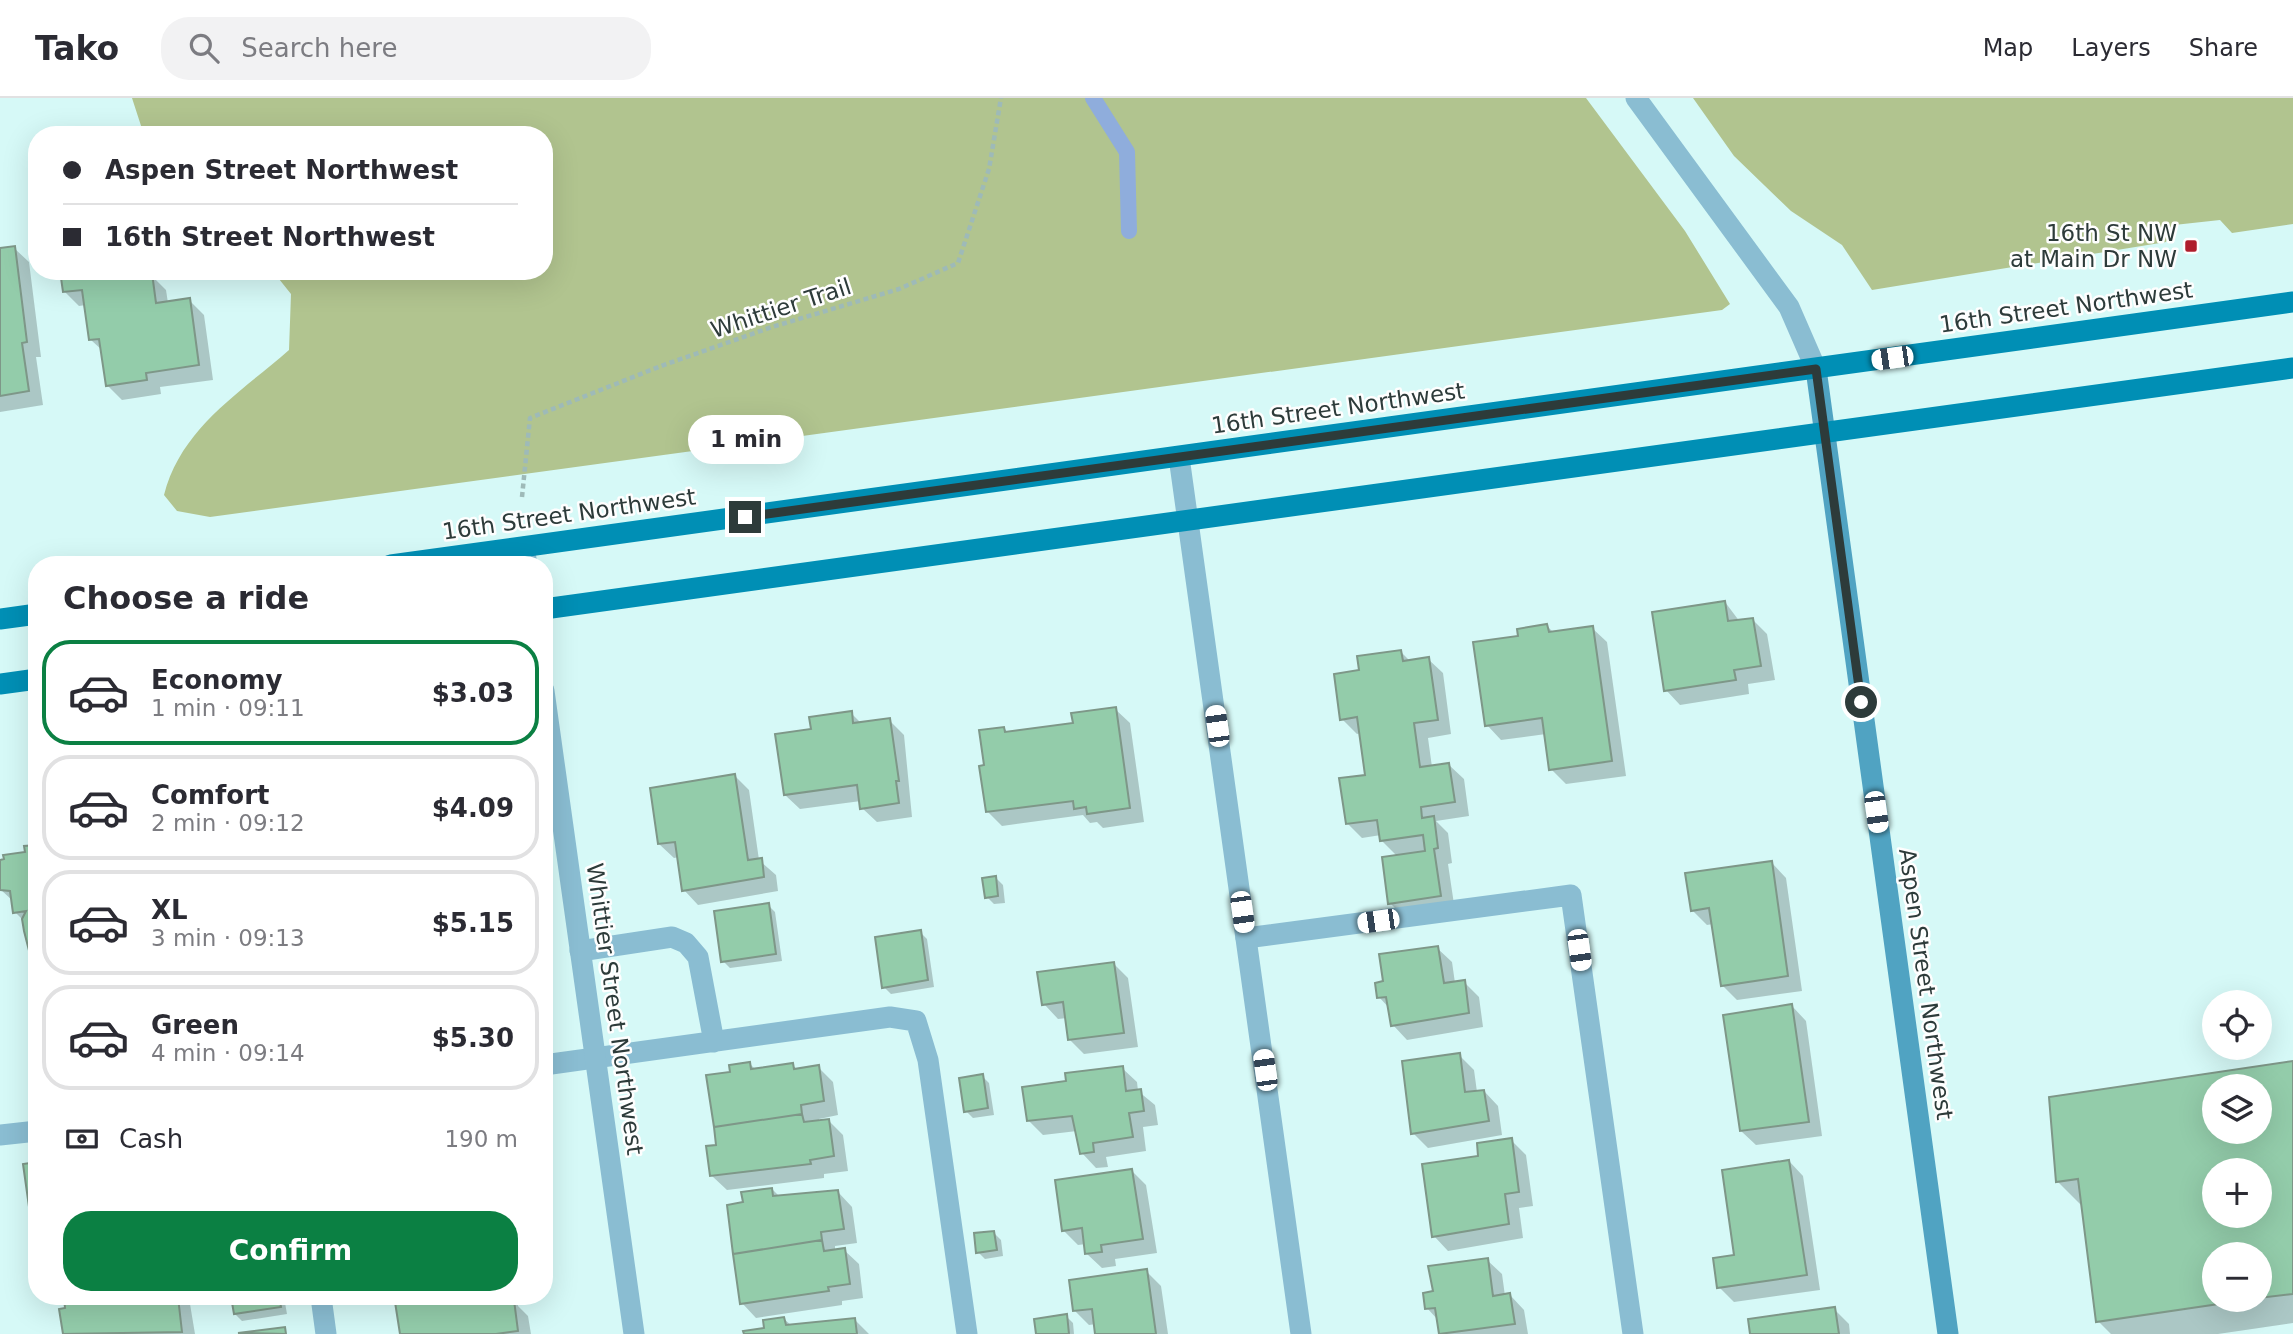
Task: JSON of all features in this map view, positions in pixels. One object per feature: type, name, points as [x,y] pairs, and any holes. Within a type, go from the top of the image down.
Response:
[{"type":"main road","name":"16th Street Northwest","points":[[525,556],[1179,457],[2293,302]]},
{"type":"main road","points":[[553,608],[2293,368]]},
{"type":"main road","points":[[0,619],[28,615]]},
{"type":"main road","points":[[0,684],[28,680]]},
{"type":"street","points":[[1636,98],[1789,307],[1816,369]]},
{"type":"street","name":"Aspen Street Northwest","points":[[1816,369],[1948,1334]]},
{"type":"street","points":[[1179,457],[1301,1334]]},
{"type":"street","name":"Whittier Street Northwest","points":[[553,756],[634,1334]]},
{"type":"street","points":[[1246,938],[1571,895],[1633,1334]]},
{"type":"street","points":[[580,951],[672,937],[686,943],[698,957],[713,1042]]},
{"type":"street","points":[[553,1064],[890,1017],[916,1021],[928,1060],[967,1334]]},
{"type":"street","points":[[0,1135],[28,1132]]},
{"type":"street","points":[[322,1305],[326,1334]]},
{"type":"path","name":"Whittier Trail","points":[[522,497],[530,418],[772,327],[899,289],[958,263],[989,169],[1001,98]]},
{"type":"green space","points":[[132,98],[1586,98],[1685,231],[1730,304],[1722,310],[210,517],[177,511],[164,495],[172,471],[198,431],[232,397],[289,350],[291,294],[280,280],[553,280],[553,126],[141,126]]},
{"type":"green space","points":[[1693,98],[2293,98],[2293,224],[2232,233],[2220,220],[2174,225],[2166,242],[1872,290],[1842,245],[1791,211],[1734,156]]},
{"type":"building","points":[[15,246],[27,342],[22,343],[29,391],[0,396],[0,248]]},
{"type":"building","points":[[61,280],[153,280],[156,303],[190,298],[199,365],[146,373],[147,380],[106,386],[99,339],[89,340],[82,290],[63,292]]},
{"type":"building","points":[[1725,601],[1728,621],[1753,618],[1761,666],[1734,670],[1736,680],[1664,691],[1652,612]]},
{"type":"building","points":[[1547,624],[1549,632],[1593,626],[1612,761],[1549,770],[1542,718],[1485,726],[1473,642],[1518,636],[1517,629]]},
{"type":"building","points":[[1401,650],[1403,661],[1429,657],[1438,720],[1414,723],[1420,767],[1449,763],[1455,802],[1421,807],[1422,818],[1434,816],[1438,848],[1434,849],[1441,896],[1388,904],[1382,857],[1425,851],[1423,835],[1380,841],[1377,820],[1346,824],[1339,778],[1365,775],[1357,717],[1340,720],[1334,674],[1359,670],[1357,656]]},
{"type":"building","points":[[1116,707],[1130,808],[1087,814],[1086,807],[1074,809],[1073,801],[986,812],[979,766],[984,765],[979,730],[1004,727],[1005,732],[1073,723],[1071,713]]},
{"type":"building","points":[[852,711],[853,723],[890,718],[899,781],[896,781],[899,803],[860,809],[857,785],[784,795],[775,734],[811,729],[809,717]]},
{"type":"building","points":[[735,774],[748,860],[762,858],[764,877],[682,891],[675,842],[658,844],[650,788]]},
{"type":"building","points":[[24,846],[28,846],[28,947],[22,919],[26,911],[13,913],[10,891],[0,890],[0,860],[4,859],[3,855],[25,852]]},
{"type":"building","points":[[1772,861],[1788,976],[1721,986],[1709,908],[1691,911],[1685,873]]},
{"type":"building","points":[[996,876],[998,896],[985,898],[982,878]]},
{"type":"building","points":[[769,903],[776,954],[721,962],[714,911]]},
{"type":"building","points":[[921,930],[928,980],[882,988],[875,937]]},
{"type":"building","points":[[1438,946],[1444,983],[1465,980],[1469,1013],[1391,1026],[1386,997],[1377,998],[1375,983],[1383,981],[1379,954]]},
{"type":"building","points":[[1114,962],[1124,1033],[1068,1040],[1063,1002],[1042,1005],[1037,972]]},
{"type":"building","points":[[1792,1004],[1809,1122],[1740,1131],[1723,1015]]},
{"type":"building","points":[[1460,1053],[1465,1092],[1484,1090],[1489,1121],[1411,1134],[1402,1061]]},
{"type":"building","points":[[2293,1061],[2293,1294],[2272,1296],[2272,1242],[2202,1242],[2202,1306],[2096,1322],[2078,1179],[2056,1182],[2049,1097],[2202,1074],[2202,1144],[2272,1144],[2272,1074],[2205,1074]]},
{"type":"building","points":[[750,1062],[751,1069],[793,1063],[794,1069],[819,1065],[824,1101],[801,1105],[802,1114],[714,1127],[706,1075],[730,1072],[729,1065]]},
{"type":"building","points":[[1123,1066],[1126,1091],[1141,1089],[1144,1111],[1129,1113],[1133,1137],[1093,1143],[1094,1152],[1080,1154],[1072,1116],[1027,1121],[1022,1087],[1066,1081],[1065,1073]]},
{"type":"building","points":[[983,1074],[988,1108],[964,1112],[959,1078]]},
{"type":"building","points":[[802,1114],[804,1122],[829,1119],[834,1156],[810,1160],[811,1164],[710,1176],[706,1146],[716,1145],[714,1127]]},
{"type":"building","points":[[1512,1138],[1519,1192],[1505,1194],[1509,1224],[1432,1237],[1422,1164],[1478,1156],[1477,1143]]},
{"type":"building","points":[[1789,1160],[1807,1275],[1717,1288],[1713,1258],[1734,1255],[1722,1170]]},
{"type":"building","points":[[28,1163],[28,1200],[23,1164]]},
{"type":"building","points":[[1132,1169],[1143,1239],[1101,1245],[1102,1252],[1085,1254],[1082,1228],[1062,1231],[1055,1180]]},
{"type":"building","points":[[772,1188],[773,1196],[838,1190],[844,1229],[821,1232],[822,1240],[733,1254],[727,1205],[743,1202],[741,1192]]},
{"type":"building","points":[[994,1231],[997,1250],[976,1253],[974,1233]]},
{"type":"building","points":[[822,1240],[824,1251],[845,1248],[850,1284],[828,1287],[829,1291],[740,1304],[733,1254]]},
{"type":"building","points":[[1488,1258],[1493,1296],[1510,1293],[1515,1324],[1439,1334],[1435,1308],[1425,1309],[1423,1293],[1433,1291],[1428,1266]]},
{"type":"building","points":[[1147,1269],[1156,1334],[1095,1334],[1092,1309],[1073,1311],[1069,1280]]},
{"type":"building","points":[[65,1305],[179,1305],[182,1332],[63,1334],[59,1309],[65,1308]]},
{"type":"building","points":[[232,1305],[281,1307],[234,1314]]},
{"type":"building","points":[[395,1305],[515,1305],[518,1331],[496,1334],[400,1334]]},
{"type":"building","points":[[1835,1307],[1839,1334],[1750,1334],[1748,1319]]},
{"type":"building","points":[[1067,1314],[1069,1334],[1036,1334],[1034,1319]]},
{"type":"building","points":[[784,1317],[786,1325],[855,1318],[857,1334],[744,1334],[743,1331],[764,1328],[763,1320]]},
{"type":"building","points":[[285,1327],[286,1334],[238,1333]]},
{"type":"waterway","points":[[1093,98],[1127,152],[1129,231]]},
{"type":"place","name":"16th St NW at Main Dr NW","points":[[2191,246]]},
{"type":"route","points":[[745,517],[1816,369],[1861,702]]}]
